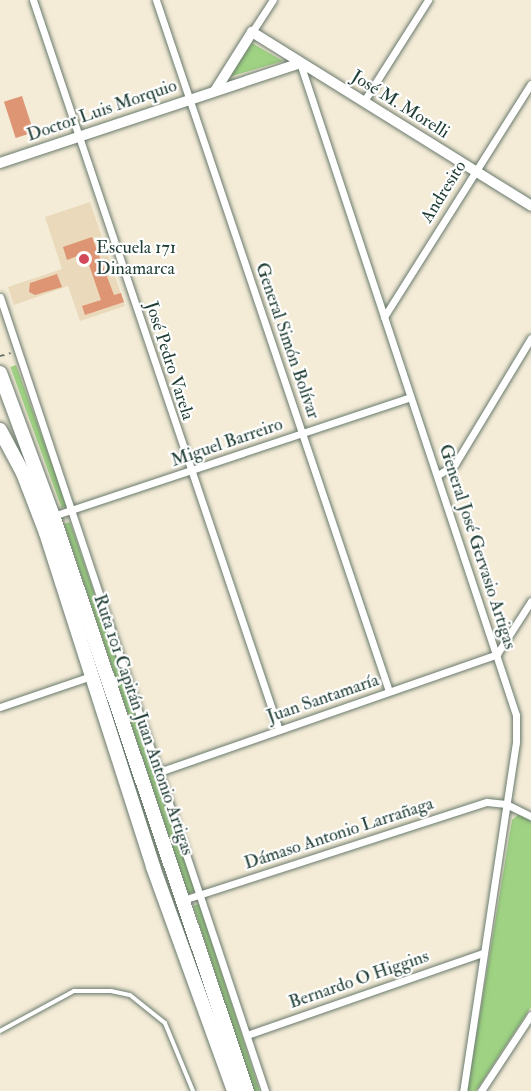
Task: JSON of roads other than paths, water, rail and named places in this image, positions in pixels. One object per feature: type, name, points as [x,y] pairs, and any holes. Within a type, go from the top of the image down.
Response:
[{"type":"highway","name":"Ruta 101 Capitán Juan Antonio Artigas","points":[[0,373],[53,516],[247,1091]]},
{"type":"highway","name":"Ruta 101 Capitán Juan Antonio Artigas","points":[[0,430],[27,483],[153,867],[234,1091]]},
{"type":"street","name":"José Pedro Varela","points":[[33,0],[189,472],[279,730]]},
{"type":"street","name":"General Simón Bolívar","points":[[156,0],[389,691]]},
{"type":"street","points":[[215,91],[273,0]]},
{"type":"street","points":[[364,101],[428,0]]},
{"type":"street","name":"José M. Morelli","points":[[252,32],[531,206]]},
{"type":"street","name":"Doctor Luis Morquio","points":[[0,163],[300,63]]},
{"type":"street","name":"General José Gervasio Artigas","points":[[300,63],[516,715],[506,804],[463,1091]]},
{"type":"street","name":"Andresito","points":[[384,318],[531,84]]},
{"type":"street","points":[[0,297],[73,509],[265,1091]]},
{"type":"street","points":[[438,475],[455,464],[531,338]]},
{"type":"street","name":"Miguel Barreiro","points":[[53,516],[410,397]]},
{"type":"street","points":[[497,654],[531,601]]},
{"type":"street","name":"Juan Santamaría","points":[[159,772],[497,654]]},
{"type":"street","points":[[0,707],[91,676]]},
{"type":"street","name":"Dámaso Antonio Larrañaga","points":[[182,900],[487,802],[506,804]]},
{"type":"street","points":[[506,804],[531,816]]},
{"type":"street","name":"Bernardo O Higgins","points":[[247,1035],[482,953]]},
{"type":"street","points":[[481,1091],[531,1015]]},
{"type":"lane","points":[[0,1031],[74,992],[111,991],[130,995],[165,1023],[193,1091]]},
{"type":"place","name":"Escuela 171 Dinamarca","points":[[84,259]]}]
